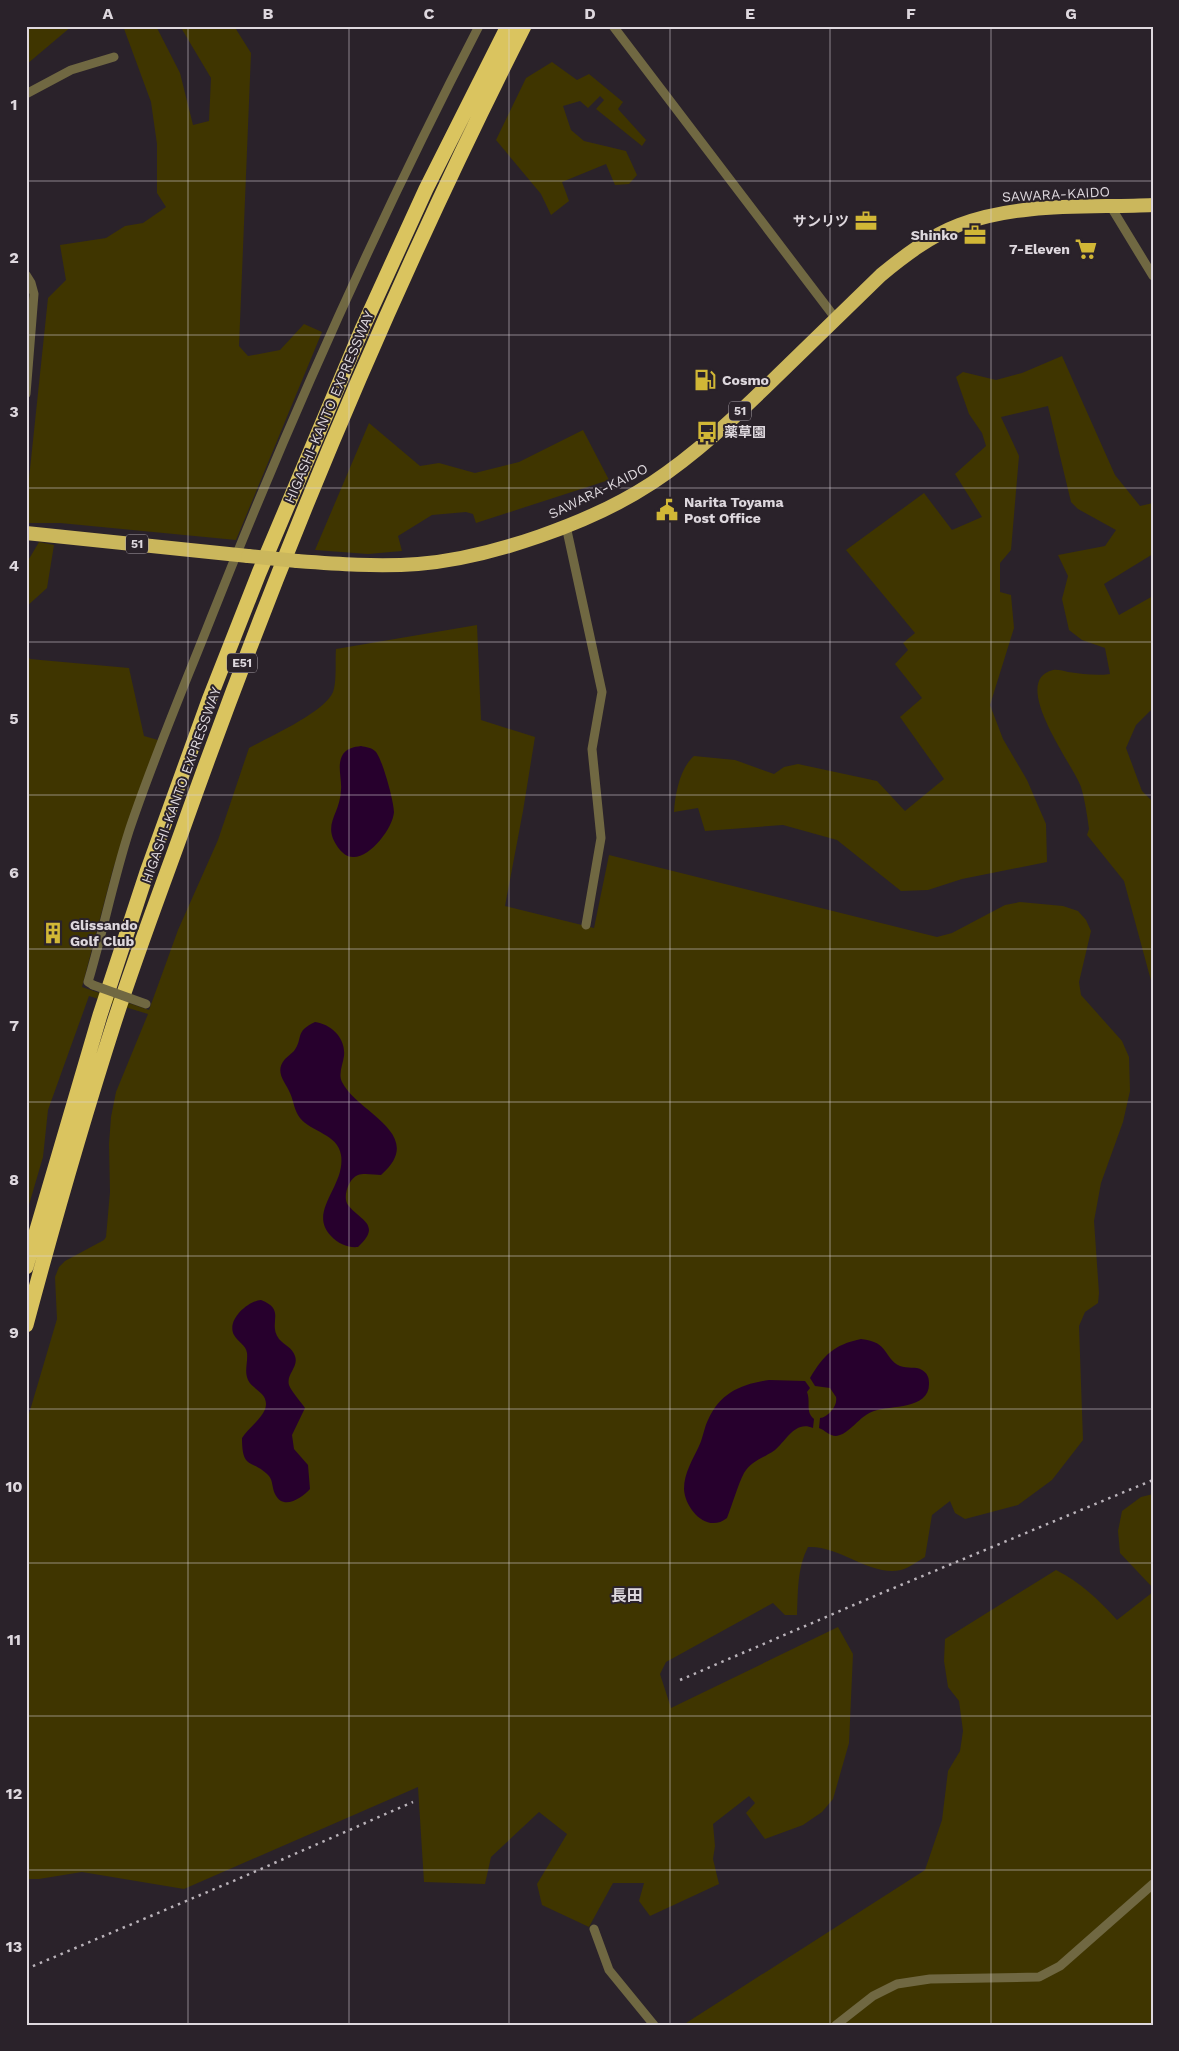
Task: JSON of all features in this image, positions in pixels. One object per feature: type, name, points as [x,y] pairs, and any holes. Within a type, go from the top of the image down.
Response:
[{"type":"highway","name":"HIGASHI-KANTO EXPRESSWAY","points":[[26,1267],[100,1015],[147,872],[234,637],[316,435],[363,327],[426,189],[508,26]]},
{"type":"highway","name":"HIGASHI-KANTO EXPRESSWAY","points":[[26,1325],[80,1132],[115,1019],[251,640],[295,529],[378,332],[486,102],[524,26]]},
{"type":"highway","name":"SAWARA-KAIDO","points":[[26,533],[349,565],[418,564],[441,561],[511,545],[566,526],[651,484],[679,464],[730,421],[899,260],[942,233],[974,220],[1019,210],[1153,205]]},
{"type":"street","points":[[146,1004],[88,982],[129,832],[150,774],[242,555],[346,298],[408,166],[479,26]]},
{"type":"street","points":[[613,26],[836,318]]},
{"type":"street","points":[[26,94],[71,70],[114,57]]},
{"type":"street","points":[[1110,207],[1153,276]]},
{"type":"street","points":[[26,275],[31,283],[34,294],[26,394]]},
{"type":"street","points":[[566,526],[602,692],[592,749],[601,838],[586,925]]},
{"type":"street","points":[[836,2025],[873,1996],[897,1984],[930,1979],[1039,1977],[1060,1966],[1153,1884]]},
{"type":"street","points":[[594,1929],[608,1970],[654,2025]]},
{"type":"shaded area","points":[[26,26],[72,26],[27,64]]},
{"type":"shaded area","points":[[123,26],[156,26],[180,73],[193,125],[209,121],[211,78],[180,26],[234,26],[251,53],[239,346],[248,356],[280,350],[304,324],[322,332],[236,540],[60,523],[26,523],[26,507],[48,298],[66,280],[60,245],[106,238],[125,226],[143,223],[166,207],[157,193],[157,144],[151,102]]},
{"type":"shaded area","points":[[552,62],[577,80],[589,74],[623,102],[618,109],[646,140],[642,146],[596,109],[604,100],[600,96],[588,108],[580,101],[563,106],[571,130],[584,141],[626,151],[637,175],[629,184],[615,185],[606,164],[562,182],[569,201],[551,215],[541,194],[496,140],[526,78]]},
{"type":"shaded area","points":[[1062,356],[1115,475],[1140,506],[1153,503],[1153,554],[1104,584],[1119,615],[1153,596],[1153,708],[1136,725],[1126,748],[1142,791],[1153,802],[1153,988],[1124,881],[1087,835],[1089,829],[1081,787],[1048,725],[1040,706],[1037,690],[1041,677],[1053,670],[1100,675],[1110,674],[1105,648],[1082,640],[1069,630],[1062,599],[1068,576],[1058,555],[1105,546],[1116,530],[1078,509],[1071,502],[1048,406],[1001,417],[1019,456],[1011,550],[1000,563],[1000,592],[1011,595],[1014,628],[990,705],[1003,739],[1027,780],[1046,824],[1047,862],[962,879],[928,890],[901,891],[837,840],[783,825],[705,831],[698,808],[674,812],[677,790],[682,774],[694,756],[735,760],[774,774],[784,767],[798,764],[877,781],[905,811],[944,779],[900,717],[922,698],[895,664],[908,650],[903,643],[915,633],[846,550],[924,493],[952,530],[982,517],[955,474],[986,446],[982,433],[969,414],[956,377],[963,372],[996,380],[1022,373]]},
{"type":"shaded area","points":[[369,423],[420,466],[439,463],[475,473],[519,462],[583,430],[609,480],[476,523],[473,514],[466,512],[432,515],[398,536],[402,551],[368,554],[315,550]]},
{"type":"shaded area","points":[[39,542],[54,545],[47,588],[26,607],[26,564]]},
{"type":"shaded area","name":"Glissando Golf Club","points":[[477,625],[481,720],[535,737],[505,906],[594,928],[609,855],[937,937],[952,933],[1005,905],[1020,902],[1063,906],[1078,911],[1086,920],[1091,931],[1079,982],[1081,995],[1122,1041],[1129,1057],[1130,1091],[1123,1122],[1101,1183],[1094,1221],[1098,1303],[1085,1312],[1079,1326],[1083,1440],[1052,1480],[1018,1505],[965,1519],[955,1513],[950,1501],[932,1515],[925,1557],[904,1569],[890,1571],[878,1569],[831,1551],[808,1547],[800,1572],[797,1615],[785,1615],[773,1603],[666,1662],[660,1674],[671,1708],[838,1627],[853,1654],[849,1743],[833,1799],[822,1812],[803,1825],[765,1839],[746,1813],[755,1803],[749,1796],[713,1824],[715,1846],[713,1859],[719,1884],[650,1916],[639,1901],[644,1883],[613,1883],[589,1927],[542,1905],[537,1884],[567,1834],[539,1812],[491,1857],[485,1884],[424,1882],[418,1787],[184,1889],[82,1872],[39,1879],[26,1879],[26,1424],[57,1319],[55,1277],[59,1267],[65,1261],[104,1240],[106,1237],[110,1192],[109,1144],[111,1117],[116,1092],[148,1014],[89,996],[48,1110],[43,1157],[26,1215],[26,653],[30,659],[129,668],[144,736],[158,740],[113,869],[82,987],[149,1010],[178,930],[218,840],[249,748],[308,716],[328,700],[334,688],[336,649]]},
{"type":"shaded area","points":[[361,746],[372,749],[378,755],[387,780],[394,812],[390,826],[379,841],[366,853],[351,857],[343,853],[334,841],[331,827],[340,799],[341,760],[344,753],[348,750]]},
{"type":"shaded area","points":[[315,1022],[332,1029],[340,1038],[344,1049],[341,1072],[342,1082],[361,1104],[385,1125],[393,1136],[397,1148],[393,1161],[381,1175],[358,1175],[347,1188],[346,1202],[369,1228],[369,1233],[358,1247],[347,1246],[331,1236],[325,1227],[323,1217],[341,1166],[339,1148],[330,1138],[300,1118],[280,1072],[285,1059],[297,1046],[304,1029]]},
{"type":"shaded area","points":[[261,1300],[273,1308],[276,1333],[279,1339],[294,1353],[296,1360],[289,1377],[289,1385],[305,1408],[292,1435],[294,1449],[308,1465],[310,1489],[298,1499],[287,1502],[278,1499],[269,1476],[246,1460],[242,1448],[242,1438],[263,1413],[266,1404],[264,1396],[248,1380],[246,1373],[246,1350],[234,1335],[232,1329],[233,1323],[240,1312],[250,1304]]},
{"type":"shaded area","points":[[861,1339],[877,1343],[900,1366],[917,1368],[924,1371],[929,1379],[928,1392],[917,1402],[869,1413],[841,1435],[834,1436],[819,1428],[820,1418],[826,1416],[832,1410],[836,1397],[830,1388],[815,1386],[810,1378],[830,1352],[843,1344]]},
{"type":"shaded area","points":[[769,1380],[805,1381],[810,1388],[807,1392],[809,1410],[814,1419],[813,1428],[807,1426],[796,1429],[775,1450],[751,1465],[744,1473],[727,1518],[712,1523],[705,1521],[698,1517],[688,1504],[685,1497],[684,1483],[705,1426],[719,1403],[732,1391],[749,1384]]},
{"type":"shaded area","points":[[1153,1494],[1153,1588],[1120,1553],[1118,1531],[1122,1511],[1141,1497]]},
{"type":"shaded area","points":[[1056,1570],[1089,1592],[1117,1620],[1153,1592],[1153,2025],[683,2025],[925,1870],[942,1820],[948,1771],[960,1751],[963,1731],[959,1701],[948,1687],[944,1661],[945,1639]]},
{"type":"railway","points":[[680,1680],[877,1595],[1153,1480]]},
{"type":"railway","points":[[26,1969],[413,1802]]},
{"type":"place","name":"サンリツ","points":[[866,221]]},
{"type":"place","name":"Shinko","points":[[975,235]]},
{"type":"place","name":"7-Eleven","points":[[1086,249]]},
{"type":"place","name":"Cosmo","points":[[705,380]]},
{"type":"place","name":"薬草園","points":[[707,432]]},
{"type":"place","name":"Narita Toyama Post Office","points":[[667,510]]},
{"type":"place","name":"Glissando Golf Club","points":[[53,933]]},
{"type":"district","name":"長田","points":[[627,1595]]}]
